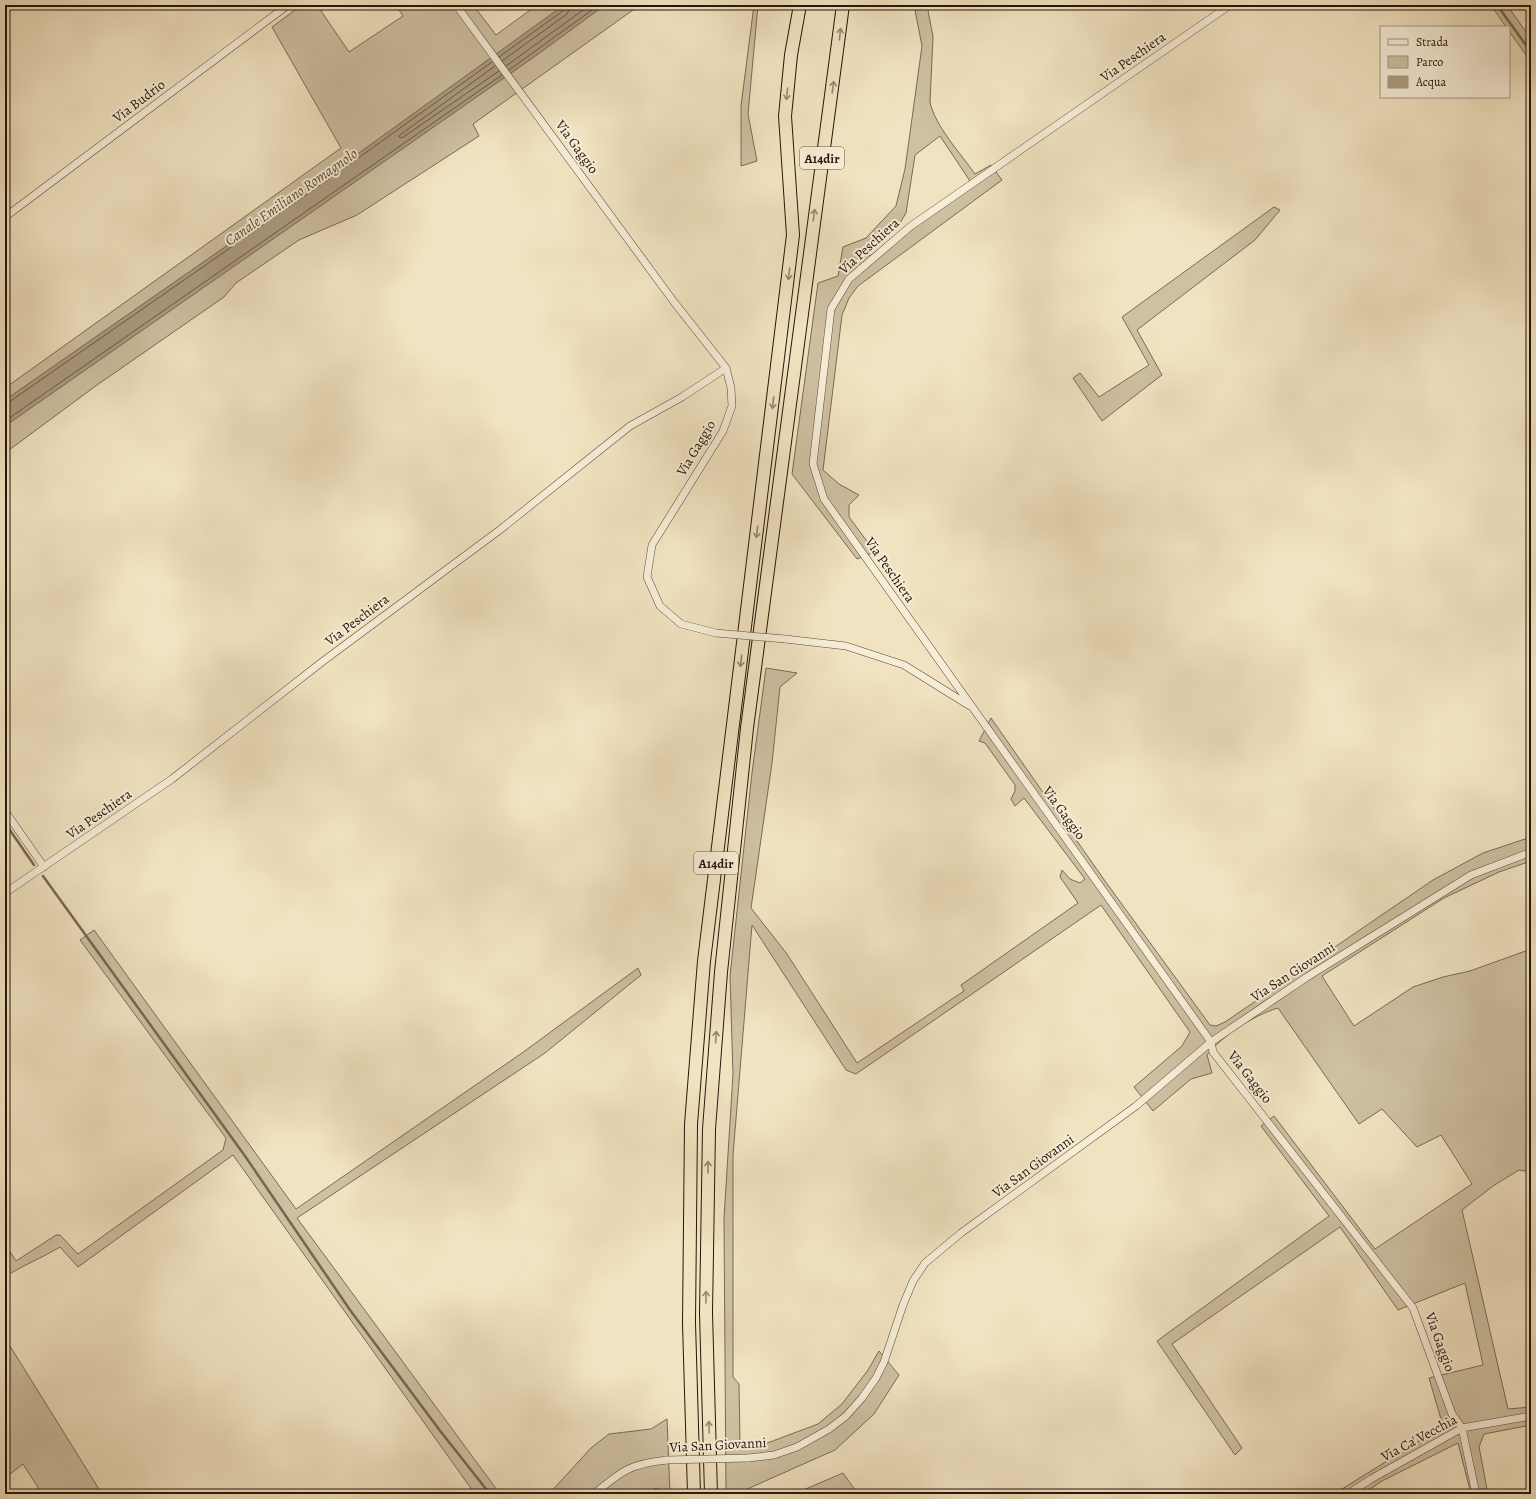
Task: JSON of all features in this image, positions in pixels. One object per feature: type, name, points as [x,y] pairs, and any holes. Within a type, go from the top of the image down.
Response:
[{"type":"highway","name":"A14dir","points":[[694,1494],[689,1323],[691,1124],[704,961],[793,235],[785,116],[792,55],[800,5]]},
{"type":"highway","name":"A14dir","points":[[711,1494],[706,1313],[709,1137],[721,972],[747,728],[843,5]]},
{"type":"street","name":"Via Budrio","points":[[5,217],[288,5]]},
{"type":"street","name":"Via Gaggio","points":[[456,5],[670,297],[726,368],[731,388],[732,406],[725,425],[652,545],[647,577],[660,606],[681,624],[716,633],[846,646],[904,665],[973,708]]},
{"type":"street","name":"Via Peschiera","points":[[963,694],[824,499],[813,464],[831,309],[848,279],[911,226],[1230,5]]},
{"type":"street","name":"Via Peschiera","points":[[5,894],[172,779],[322,662],[501,529],[630,426],[682,397],[726,368]]},
{"type":"street","name":"Via Gaggio","points":[[963,694],[1211,1042],[1214,1052],[1414,1308],[1452,1414],[1462,1428],[1476,1494]]},
{"type":"street","points":[[5,811],[44,867]]},
{"type":"street","name":"Via San Giovanni","points":[[594,1494],[628,1468],[641,1463],[667,1460],[748,1458],[774,1455],[797,1447],[829,1429],[846,1416],[862,1398],[876,1378],[888,1350],[903,1304],[914,1281],[926,1263],[961,1234],[1136,1106],[1211,1042],[1378,932],[1471,875],[1531,852]]},
{"type":"street","name":"Via Ca' Vecchia","points":[[1348,1494],[1371,1479],[1462,1428],[1531,1416]]},
{"type":"green space","points":[[302,5],[317,5],[349,52],[403,16],[396,5],[473,5],[496,35],[537,5],[640,5],[473,124],[479,136],[357,215],[299,240],[236,283],[224,297],[97,385],[5,453],[5,388],[341,148],[272,27]]},
{"type":"green space","points":[[754,5],[758,5],[748,114],[757,161],[741,166],[741,106]]},
{"type":"green space","points":[[914,5],[927,5],[933,37],[930,102],[937,121],[949,140],[975,174],[991,165],[1002,180],[858,286],[849,298],[842,315],[823,470],[839,484],[859,495],[849,505],[849,517],[875,552],[857,559],[792,474],[818,283],[838,276],[843,247],[866,238],[896,206],[905,169],[922,46]],"holes":[[[940,136],[970,181],[870,256],[865,248],[900,223],[906,213],[915,155]]]},
{"type":"green space","points":[[1491,5],[1507,5],[1531,39],[1531,62],[1510,32],[1510,26],[1505,26]]},
{"type":"green space","points":[[1274,207],[1280,210],[1255,240],[1137,330],[1162,375],[1102,421],[1073,378],[1080,373],[1099,397],[1149,365],[1122,317]]},
{"type":"green space","points":[[766,668],[797,673],[780,687],[772,763],[751,908],[787,954],[857,1063],[964,991],[961,985],[1078,903],[1060,877],[1062,870],[1070,879],[1080,883],[1085,879],[1024,798],[1015,806],[1011,799],[1015,791],[1015,785],[985,743],[979,741],[991,718],[1105,881],[1210,1025],[1216,1026],[1225,1022],[1433,880],[1483,853],[1531,837],[1531,861],[1499,872],[1444,898],[1322,976],[1354,1026],[1413,987],[1443,977],[1470,971],[1531,949],[1531,1172],[1519,1170],[1493,1186],[1462,1210],[1508,1409],[1531,1407],[1531,1425],[1484,1434],[1479,1447],[1488,1494],[1471,1494],[1458,1443],[1382,1481],[1363,1494],[1334,1494],[1443,1426],[1429,1378],[1483,1365],[1465,1283],[1398,1310],[1340,1227],[1172,1344],[1242,1448],[1235,1455],[1157,1341],[1329,1216],[1261,1126],[1274,1116],[1375,1249],[1472,1184],[1441,1135],[1417,1147],[1382,1109],[1359,1124],[1278,1008],[1249,1021],[1221,1041],[1207,1055],[1212,1073],[1191,1079],[1153,1111],[1134,1087],[1182,1046],[1190,1032],[1101,905],[856,1074],[846,1070],[752,925],[733,1155],[733,1377],[739,1384],[740,1444],[762,1445],[818,1424],[842,1404],[868,1370],[879,1351],[899,1375],[874,1414],[835,1450],[745,1490],[744,1494],[726,1494],[724,1218],[733,1074],[730,976],[752,773]]},
{"type":"green space","points":[[94,930],[296,1209],[522,1053],[638,968],[641,975],[545,1053],[297,1218],[500,1494],[475,1494],[233,1155],[78,1267],[60,1247],[5,1277],[5,1244],[16,1261],[56,1235],[60,1235],[78,1254],[223,1150],[226,1138],[80,940]]},
{"type":"green space","points":[[5,1338],[102,1494],[42,1494],[23,1464],[5,1478]]},
{"type":"green space","points":[[667,1419],[670,1494],[663,1494],[657,1488],[639,1494],[549,1494],[591,1448],[609,1434],[651,1429]]},
{"type":"green space","points":[[843,1473],[858,1494],[794,1494]]},
{"type":"water","points":[[564,5],[605,5],[534,57],[5,426],[5,400],[327,176]]},
{"type":"waterway","points":[[1497,5],[1531,52]]},
{"type":"waterway","points":[[5,823],[34,865]]},
{"type":"waterway","points":[[43,876],[245,1156],[350,1310],[441,1432],[490,1494]]},
{"type":"water label","name":"Canale Emiliano Romagnolo","points":[[291,197]]}]
